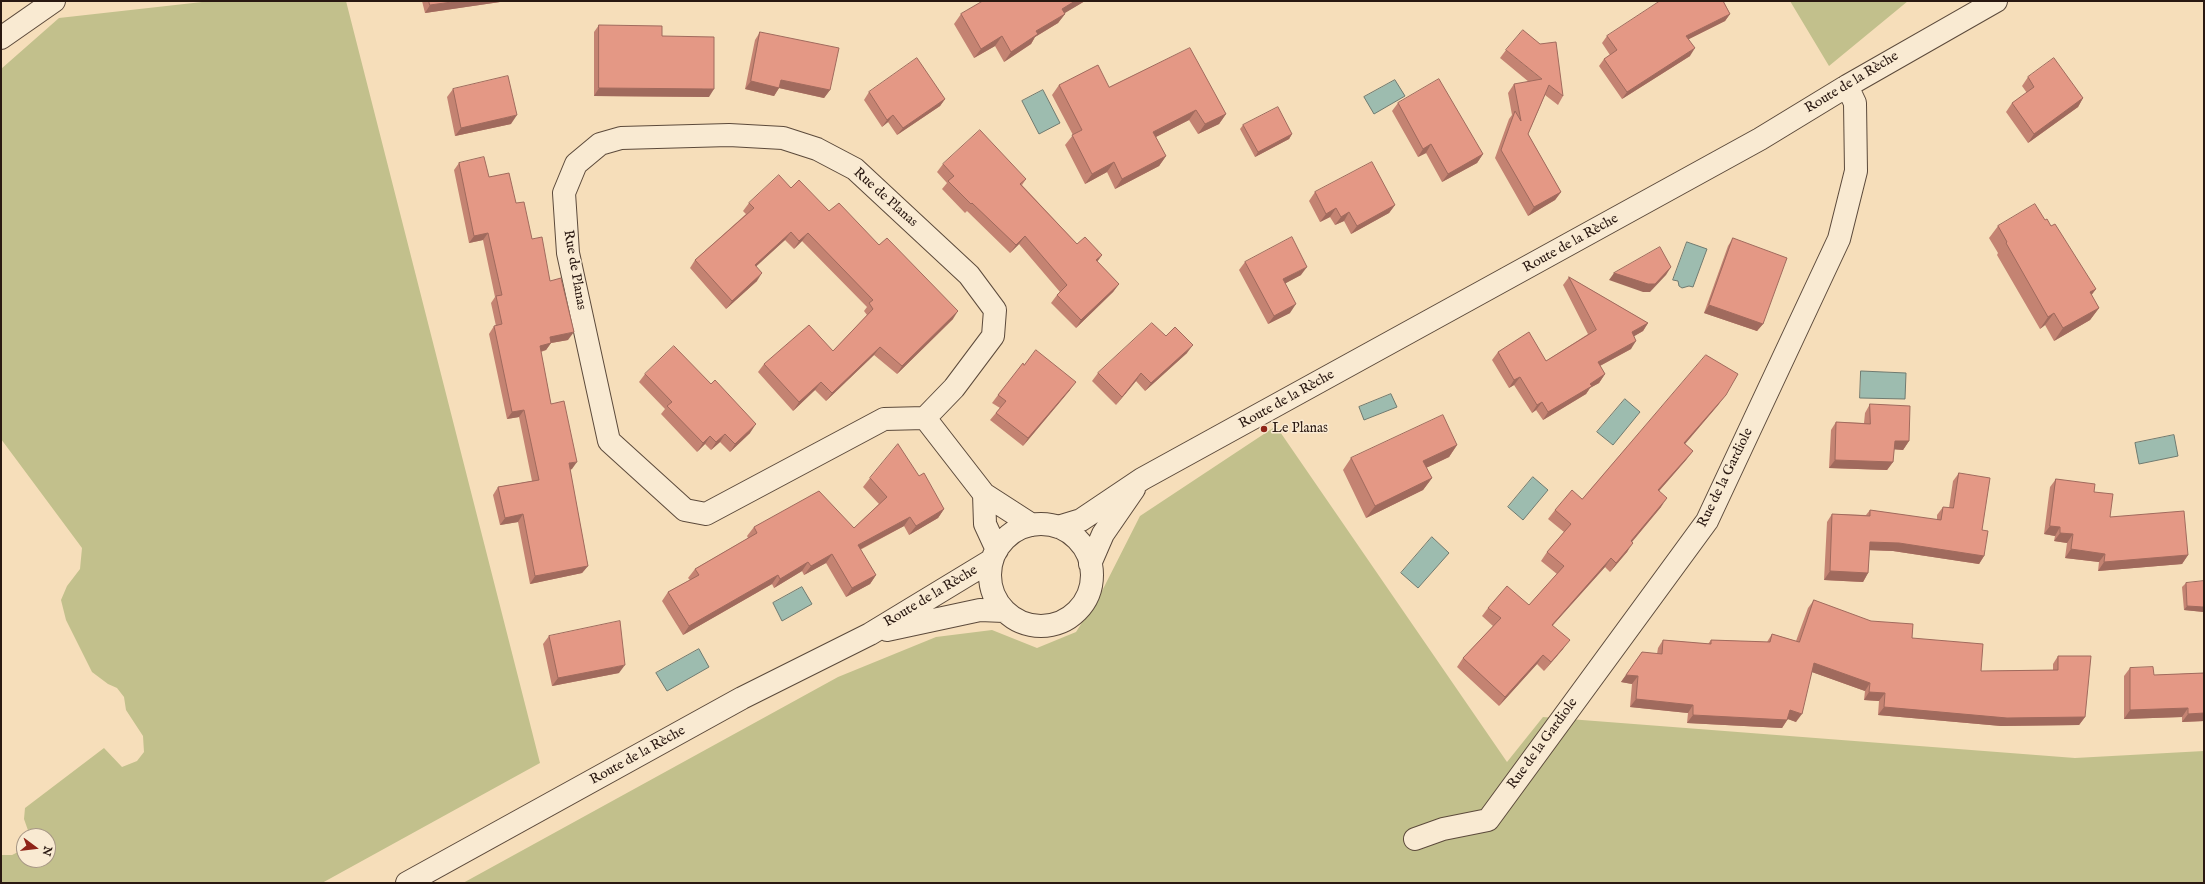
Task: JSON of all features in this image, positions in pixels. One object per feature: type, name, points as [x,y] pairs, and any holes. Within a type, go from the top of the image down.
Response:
[{"type":"street","points":[[1,38],[54,1]]},
{"type":"street","name":"Route de la Rèche","points":[[1058,527],[1081,520],[1142,479],[1746,147],[1847,86],[1996,1]]},
{"type":"street","name":"Rue de la Gardiole","points":[[1415,839],[1443,830],[1488,820],[1707,521],[1839,239],[1856,171],[1855,103],[1847,86]]},
{"type":"street","name":"Rue de Planas","points":[[729,135],[784,138],[817,149],[855,169],[969,276],[995,310],[993,336],[954,388],[926,418],[884,419],[706,514],[685,510],[609,441],[568,253],[564,193],[576,164],[600,144],[621,138],[729,135]]},
{"type":"street","points":[[926,418],[984,494],[1032,525]]},
{"type":"street","name":"Route de la Rèche","points":[[1090,564],[1103,534],[1142,479]]},
{"type":"street","points":[[984,494],[985,524],[994,555]]},
{"type":"street","points":[[1045,524],[1058,527],[1073,535],[1080,544],[1090,564],[1092,580],[1088,596],[1078,610],[1065,620],[1049,626],[1033,626],[1017,621],[1004,611],[996,600],[991,587],[990,574],[994,555],[1006,538],[1018,530],[1032,525],[1045,524]]},
{"type":"street","name":"Route de la Rèche","points":[[407,883],[742,698],[870,634],[994,555]]},
{"type":"street","name":"Route de la Rèche","points":[[870,634],[980,610],[1004,611]]},
{"type":"shaded area","points":[[211,1],[346,1],[540,763],[322,883],[1,883],[1,855],[12,855],[16,853],[16,868],[56,868],[56,828],[27,828],[24,819],[25,808],[104,748],[122,767],[137,761],[144,752],[143,736],[126,710],[124,697],[117,688],[108,684],[92,672],[66,620],[61,600],[67,586],[80,569],[82,548],[1,439],[1,69],[59,18]]},
{"type":"shaded area","points":[[1790,1],[1908,1],[1829,66]]},
{"type":"shaded area","points":[[1395,80],[1405,96],[1374,114],[1364,97]]},
{"type":"shaded area","points":[[1043,90],[1060,123],[1039,134],[1022,101]]},
{"type":"shaded area","points":[[1687,242],[1707,249],[1693,287],[1689,286],[1682,288],[1679,286],[1678,281],[1673,280]]},
{"type":"shaded area","points":[[1861,371],[1906,373],[1905,399],[1860,398]]},
{"type":"shaded area","points":[[1391,394],[1397,407],[1364,420],[1359,407]]},
{"type":"shaded area","points":[[1625,399],[1640,412],[1613,445],[1597,432]]},
{"type":"shaded area","points":[[1276,426],[1507,762],[1543,717],[2075,758],[2204,751],[2204,883],[463,883],[838,677],[936,637],[992,630],[1037,648],[1076,632],[1102,591],[1140,516]]},
{"type":"shaded area","points":[[2174,435],[2178,456],[2139,464],[2135,443]]},
{"type":"shaded area","points":[[1533,477],[1548,490],[1523,520],[1508,507]]},
{"type":"shaded area","points":[[1432,537],[1449,553],[1418,588],[1401,573]]},
{"type":"shaded area","points":[[802,587],[812,604],[782,621],[773,603]]},
{"type":"shaded area","points":[[699,649],[709,667],[667,691],[656,673]]},
{"type":"building","points":[[429,1],[459,1],[430,5]]},
{"type":"building","points":[[983,1],[1075,1],[1062,9],[1065,14],[1036,31],[1038,34],[1011,52],[1002,36],[981,49],[961,14]]},
{"type":"building","points":[[1660,1],[1723,1],[1730,14],[1686,36],[1695,48],[1627,92],[1604,59],[1617,50],[1607,36]]},
{"type":"building","points":[[599,25],[662,26],[662,36],[714,37],[714,89],[599,88]]},
{"type":"building","points":[[1523,30],[1540,44],[1556,42],[1563,96],[1549,85],[1528,134],[1561,192],[1534,207],[1501,150],[1515,111],[1521,121],[1514,84],[1542,79],[1506,50]]},
{"type":"building","points":[[760,32],[839,48],[830,90],[781,80],[779,88],[751,81]]},
{"type":"building","points":[[1190,48],[1226,114],[1205,124],[1196,110],[1153,132],[1166,156],[1122,179],[1114,162],[1092,174],[1072,135],[1082,130],[1059,85],[1098,65],[1109,87]]},
{"type":"building","points":[[917,58],[945,99],[903,128],[893,115],[887,120],[869,92]]},
{"type":"building","points":[[2054,58],[2083,98],[2034,134],[2012,103],[2034,87],[2028,77]]},
{"type":"building","points":[[508,76],[517,115],[461,128],[453,89]]},
{"type":"building","points":[[1439,79],[1483,154],[1448,174],[1431,144],[1423,149],[1398,103]]},
{"type":"building","points":[[1278,107],[1292,134],[1258,152],[1243,125]]},
{"type":"building","points":[[980,130],[1026,179],[1020,184],[1077,244],[1085,237],[1102,255],[1096,260],[1119,284],[1081,320],[1057,295],[1067,285],[1025,236],[1016,245],[948,181],[954,176],[943,164]]},
{"type":"building","points":[[484,157],[489,177],[509,173],[516,203],[524,202],[532,239],[542,237],[550,281],[561,278],[574,332],[550,337],[551,343],[540,346],[551,404],[564,401],[577,462],[569,463],[588,566],[535,576],[523,514],[505,518],[498,487],[539,480],[524,410],[512,412],[494,326],[502,324],[496,296],[502,295],[488,233],[474,236],[459,163]]},
{"type":"building","points":[[1372,162],[1395,205],[1357,226],[1349,212],[1341,217],[1336,208],[1326,214],[1315,192]]},
{"type":"building","points":[[779,175],[791,188],[799,180],[829,211],[839,203],[879,245],[887,238],[958,311],[902,366],[880,347],[832,393],[821,382],[799,402],[764,364],[809,325],[833,351],[873,309],[869,303],[873,300],[808,233],[799,241],[791,232],[755,265],[762,273],[732,301],[695,260],[754,208],[749,203]]},
{"type":"building","points":[[2035,204],[2045,220],[2047,219],[2051,226],[2055,224],[2096,289],[2090,292],[2099,308],[2063,328],[2054,313],[2048,317],[1998,226]]},
{"type":"building","points":[[1292,237],[1307,267],[1283,279],[1296,304],[1274,316],[1245,262]]},
{"type":"building","points":[[1733,238],[1787,258],[1763,324],[1709,305]]},
{"type":"building","points":[[1660,247],[1671,267],[1655,284],[1648,284],[1614,273]]},
{"type":"building","points":[[1569,277],[1648,323],[1632,332],[1636,341],[1598,362],[1605,374],[1590,384],[1592,386],[1548,412],[1542,402],[1537,405],[1520,377],[1514,380],[1498,352],[1529,332],[1546,361],[1596,330]]},
{"type":"building","points":[[1152,323],[1166,336],[1175,327],[1193,345],[1151,383],[1141,373],[1122,397],[1098,373]]},
{"type":"building","points":[[674,346],[711,384],[715,380],[756,424],[735,444],[725,434],[716,442],[710,436],[703,443],[667,406],[672,402],[645,374]]},
{"type":"building","points":[[1036,350],[1076,382],[1028,438],[996,413],[1006,401],[998,395],[1023,363],[1024,365]]},
{"type":"building","points":[[1706,355],[1738,374],[1726,395],[1684,443],[1693,451],[1658,490],[1667,498],[1631,541],[1633,543],[1616,563],[1611,558],[1552,625],[1570,640],[1551,662],[1543,655],[1505,697],[1463,658],[1501,618],[1488,608],[1507,586],[1529,605],[1564,566],[1547,552],[1571,524],[1555,510],[1572,490],[1582,499]]},
{"type":"building","points":[[1870,404],[1910,406],[1909,441],[1895,441],[1893,462],[1835,460],[1836,422],[1870,424]]},
{"type":"building","points":[[1443,415],[1457,445],[1423,461],[1432,478],[1375,506],[1351,458]]},
{"type":"building","points":[[898,444],[919,476],[924,473],[944,509],[916,526],[910,517],[858,545],[876,575],[852,588],[832,554],[811,566],[808,562],[780,579],[778,575],[689,626],[668,592],[699,575],[695,569],[757,533],[754,527],[819,491],[854,528],[887,497],[870,478]]},
{"type":"building","points":[[1959,473],[1990,478],[1982,530],[1988,531],[1984,556],[1899,543],[1870,542],[1868,573],[1830,571],[1832,514],[1870,516],[1870,510],[1941,520],[1943,507],[1953,508]]},
{"type":"building","points":[[2056,479],[2095,484],[2094,492],[2113,494],[2110,517],[2184,511],[2188,555],[2104,562],[2105,554],[2071,549],[2073,534],[2060,533],[2060,527],[2050,526]]},
{"type":"building","points":[[2204,581],[2204,607],[2187,606],[2186,583]]},
{"type":"building","points":[[1814,600],[1871,621],[1913,624],[1912,638],[1983,644],[1981,671],[2058,670],[2058,656],[2091,656],[2085,717],[2007,718],[1884,707],[1885,693],[1869,692],[1870,683],[1814,663],[1802,714],[1790,710],[1787,720],[1693,715],[1693,705],[1636,699],[1638,676],[1626,675],[1642,652],[1662,654],[1663,640],[1711,644],[1711,640],[1770,642],[1772,634],[1799,642]]},
{"type":"building","points":[[620,621],[625,665],[558,678],[549,636]]},
{"type":"building","points":[[2153,667],[2154,675],[2204,673],[2204,713],[2188,714],[2188,708],[2130,710],[2130,668]]},
{"type":"place","name":"Le Planas","points":[[1264,429]]}]
